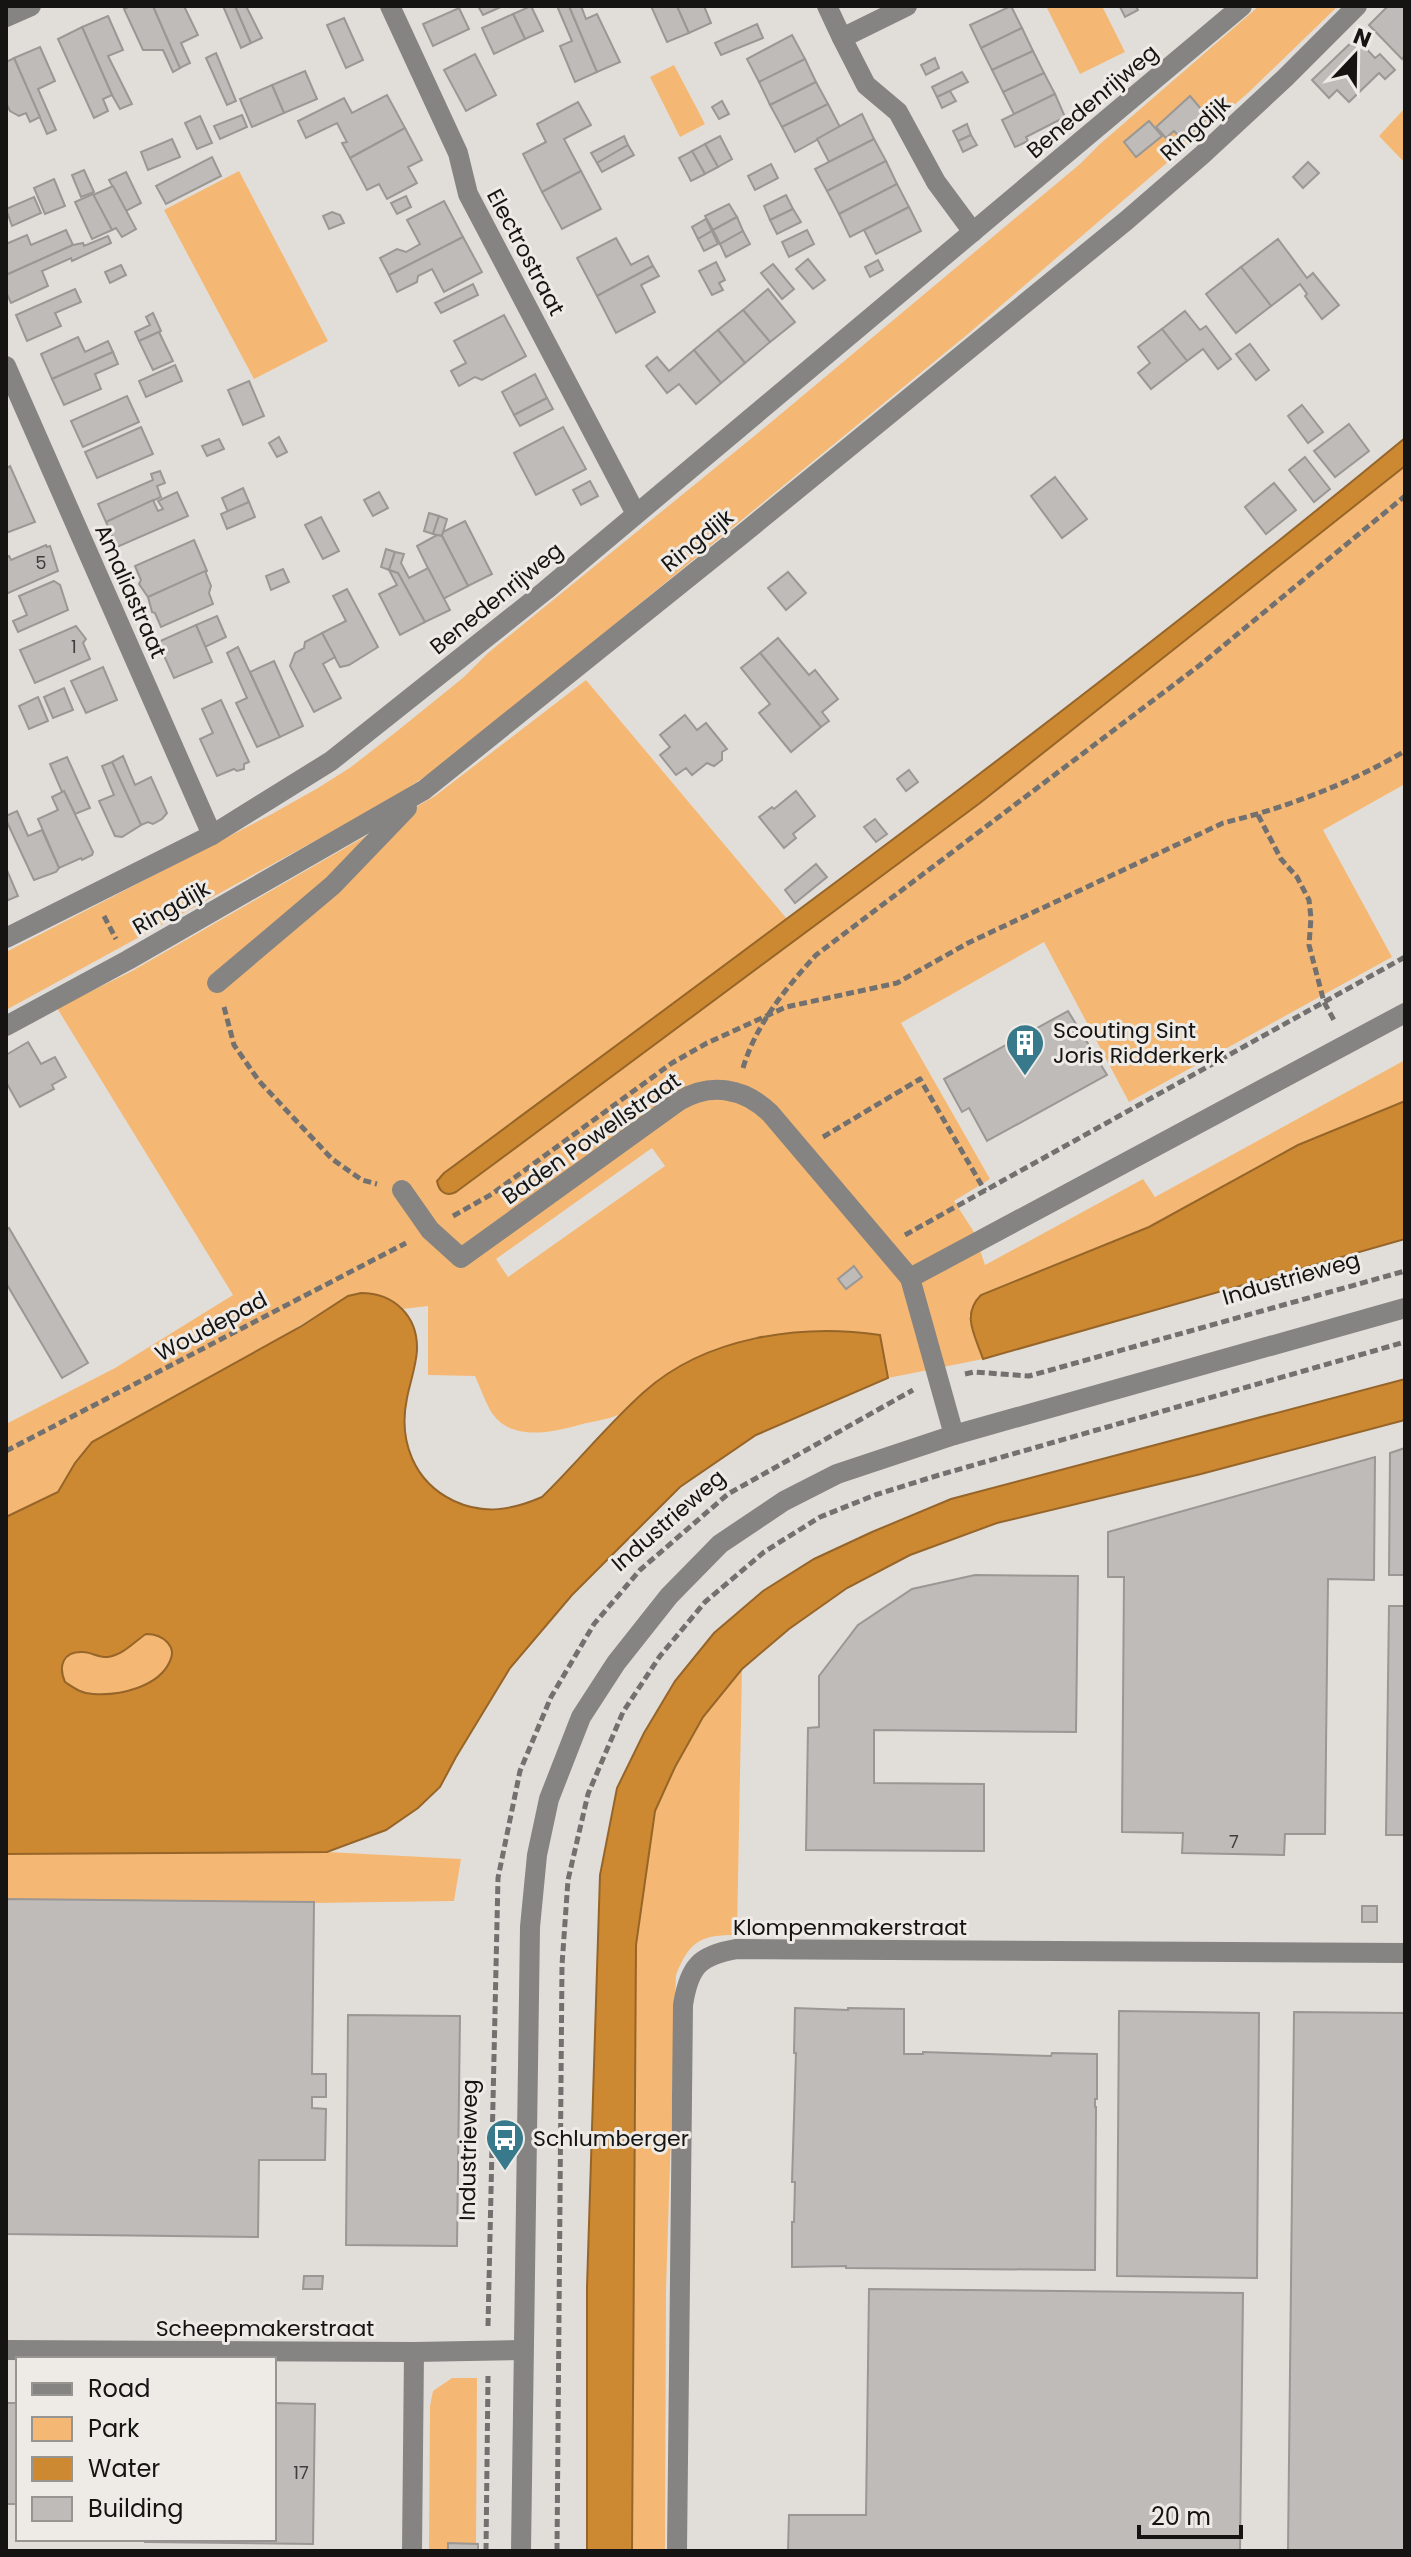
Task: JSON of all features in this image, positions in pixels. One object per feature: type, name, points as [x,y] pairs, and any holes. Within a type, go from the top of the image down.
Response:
[{"type":"street","points":[[6,17],[31,6]]},
{"type":"street","name":"Electrostraat","points":[[390,6],[458,153],[468,194],[636,514]]},
{"type":"street","points":[[827,6],[866,85],[898,112],[936,182],[973,232]]},
{"type":"street","points":[[842,38],[907,6]]},
{"type":"street","name":"Benedenrijweg","points":[[6,938],[212,835],[331,761],[546,590],[1242,6]]},
{"type":"street","name":"Ringdijk","points":[[6,1026],[128,960],[424,790],[1127,220],[1275,88],[1357,6]]},
{"type":"street","name":"Amaliastraat","points":[[6,366],[212,835]]},
{"type":"street","points":[[217,983],[333,885],[424,790]]},
{"type":"street","points":[[910,1278],[1405,1013]]},
{"type":"street","name":"Baden Powellstraat","points":[[430,1230],[461,1258],[679,1101],[702,1091],[736,1092]]},
{"type":"street","points":[[736,1092],[759,1103],[910,1278],[954,1435]]},
{"type":"street","points":[[402,1190],[430,1230]]},
{"type":"street","points":[[521,2551],[530,1927],[537,1855],[549,1799],[581,1717],[616,1663],[660,1607],[720,1544],[784,1501],[837,1474],[954,1435],[1405,1308]]},
{"type":"street","name":"Klompenmakerstraat","points":[[677,2551],[683,2005],[686,1984],[698,1963],[714,1953],[737,1949],[1405,1953]]},
{"type":"street","name":"Scheepmakerstraat","points":[[6,2350],[523,2350]]},
{"type":"street","points":[[412,2551],[414,2352]]},
{"type":"path","points":[[736,1092],[747,1053],[767,1016],[783,992],[816,955],[1200,665],[1405,496]]},
{"type":"path","name":"Woudepad","points":[[6,1451],[430,1230],[492,1194],[672,1063],[707,1043],[786,1007],[897,983],[968,943],[1223,823],[1258,815],[1326,789],[1405,751]]},
{"type":"path","points":[[1258,815],[1281,859],[1297,877],[1309,900],[1309,945],[1324,1002],[1347,1044]]},
{"type":"path","points":[[91,894],[128,960]]},
{"type":"path","points":[[884,1247],[1405,957]]},
{"type":"path","points":[[217,983],[234,1045],[259,1081],[332,1159],[362,1180],[402,1190]]},
{"type":"path","points":[[802,1150],[920,1079],[985,1191]]},
{"type":"path","name":"Industrieweg","points":[[486,2551],[498,1878],[520,1771],[551,1697],[594,1624],[640,1570],[728,1494],[905,1393],[938,1379],[974,1372],[1029,1376],[1405,1271]]},
{"type":"path","points":[[557,2551],[562,1965],[568,1880],[588,1794],[623,1712],[660,1656],[705,1602],[764,1552],[820,1517],[875,1495],[953,1471],[1405,1342]]},
{"type":"green space","points":[[1046,6],[1102,6],[1125,52],[1080,74]]},
{"type":"green space","points":[[1259,6],[1338,6],[1248,93],[968,334],[446,763],[386,802],[6,1010],[6,952],[270,815],[351,767],[464,677],[488,653],[1080,164]]},
{"type":"green space","points":[[674,65],[705,124],[680,137],[650,77]]},
{"type":"green space","points":[[1405,108],[1405,163],[1379,136]]},
{"type":"green space","points":[[239,171],[328,341],[254,379],[164,210]]},
{"type":"green space","points":[[1405,466],[1405,784],[1323,830],[1392,957],[1129,1102],[1044,942],[901,1023],[990,1179],[954,1201],[974,1232],[985,1265],[1143,1179],[1155,1197],[1405,1060],[1405,1101],[1298,1145],[1149,1227],[969,1315],[983,1359],[888,1378],[880,1335],[813,1331],[769,1336],[726,1346],[688,1362],[657,1381],[626,1411],[616,1416],[555,1431],[519,1431],[498,1420],[490,1410],[475,1376],[428,1375],[428,1306],[403,1309],[401,1306],[348,1296],[75,1463],[58,1492],[6,1517],[6,1424],[115,1368],[233,1295],[57,1008],[132,971],[435,796],[586,680],[787,919],[444,1173],[451,1194],[980,803]],"holes":[[[652,1148],[665,1166],[508,1277],[496,1259]]]},
{"type":"green space","points":[[146,1634],[163,1639],[172,1652],[165,1670],[147,1683],[126,1691],[104,1694],[86,1693],[65,1682],[62,1665],[71,1654],[83,1652],[113,1656]]},
{"type":"green space","points":[[742,1669],[737,1935],[714,1936],[698,1942],[686,1954],[676,1975],[666,2290],[665,2551],[632,2551],[636,1945],[655,1811],[703,1717]]},
{"type":"green space","points":[[327,1852],[461,1859],[454,1901],[6,1900],[6,1854]]},
{"type":"green space","points":[[452,2378],[477,2378],[476,2551],[429,2551],[430,2406],[433,2391]]},
{"type":"water","points":[[1405,438],[1405,466],[980,803],[456,1192],[446,1194],[441,1191],[437,1181],[444,1173],[1050,720]]},
{"type":"water","points":[[1405,1101],[1405,1239],[983,1359],[971,1318],[981,1295],[1149,1227],[1298,1145]]},
{"type":"water","points":[[361,1293],[384,1297],[408,1317],[417,1350],[405,1414],[407,1444],[419,1471],[429,1483],[454,1501],[476,1508],[509,1508],[542,1497],[644,1392],[668,1373],[725,1347],[787,1333],[818,1331],[880,1335],[888,1378],[756,1435],[680,1487],[572,1595],[510,1668],[440,1787],[418,1808],[386,1830],[327,1852],[6,1854],[6,1517],[58,1492],[92,1442],[300,1327],[348,1296]],"holes":[[[146,1634],[166,1641],[172,1654],[165,1670],[148,1683],[126,1691],[103,1694],[85,1693],[65,1682],[62,1665],[71,1654],[83,1652],[113,1656]]]},
{"type":"water","points":[[1405,1379],[1405,1420],[1201,1474],[997,1523],[910,1555],[847,1588],[789,1629],[742,1669],[703,1717],[655,1811],[636,1945],[632,2551],[587,2551],[587,2287],[600,1875],[617,1788],[644,1733],[675,1681],[714,1633],[763,1591],[814,1559],[951,1499]]},
{"type":"building","points":[[153,6],[180,68],[173,72],[163,50],[143,50],[124,9]]},
{"type":"building","points":[[153,6],[184,6],[198,35],[181,43],[190,63],[180,68]]},
{"type":"building","points":[[223,6],[235,6],[251,43],[241,48]]},
{"type":"building","points":[[235,6],[246,6],[262,38],[251,43]]},
{"type":"building","points":[[478,6],[503,6],[483,15]]},
{"type":"building","points":[[531,6],[543,31],[525,39],[513,14]]},
{"type":"building","points":[[557,6],[569,6],[597,72],[575,82],[560,46],[572,41]]},
{"type":"building","points":[[569,6],[581,6],[586,19],[597,14],[620,62],[597,72]]},
{"type":"building","points":[[651,6],[677,6],[689,33],[667,42]]},
{"type":"building","points":[[677,6],[704,6],[711,23],[689,33]]},
{"type":"building","points":[[1011,6],[1022,28],[981,48],[970,25]]},
{"type":"building","points":[[1136,6],[1138,10],[1125,17],[1120,7]]},
{"type":"building","points":[[1388,6],[1405,6],[1405,56],[1402,59],[1369,25]]},
{"type":"building","points":[[459,8],[469,29],[433,46],[423,24]]},
{"type":"building","points":[[513,14],[525,39],[494,54],[482,28]]},
{"type":"building","points":[[108,16],[123,50],[108,56],[132,104],[120,109],[82,27]]},
{"type":"building","points":[[344,18],[363,60],[346,68],[327,25]]},
{"type":"building","points":[[757,24],[763,38],[721,55],[715,43]]},
{"type":"building","points":[[82,27],[112,95],[103,99],[108,111],[94,118],[58,39]]},
{"type":"building","points":[[1022,28],[1033,51],[992,70],[981,48]]},
{"type":"building","points":[[792,35],[805,59],[759,82],[747,59]]},
{"type":"building","points":[[1356,38],[1375,58],[1380,54],[1395,70],[1385,79],[1379,73],[1349,102],[1337,90],[1329,98],[1312,80]]},
{"type":"building","points":[[40,47],[55,81],[38,89],[56,130],[47,134],[14,58]]},
{"type":"building","points":[[1033,51],[1044,73],[1003,92],[992,70]]},
{"type":"building","points":[[216,53],[236,101],[227,105],[206,58]]},
{"type":"building","points":[[475,54],[496,95],[466,111],[444,70]]},
{"type":"building","points":[[14,58],[40,117],[30,122],[26,113],[19,116],[10,111],[6,103],[6,62]]},
{"type":"building","points":[[935,58],[939,68],[926,75],[921,65]]},
{"type":"building","points":[[805,59],[816,82],[770,105],[759,82]]},
{"type":"building","points":[[305,71],[317,99],[284,113],[272,85]]},
{"type":"building","points":[[962,72],[968,82],[937,97],[932,87]]},
{"type":"building","points":[[1044,73],[1055,94],[1014,114],[1003,92]]},
{"type":"building","points":[[816,82],[828,104],[782,127],[770,105]]},
{"type":"building","points":[[272,85],[284,113],[252,127],[240,99]]},
{"type":"building","points":[[950,91],[956,101],[942,108],[937,97]]},
{"type":"building","points":[[1055,94],[1065,117],[1026,137],[1028,141],[1015,147],[1002,120]]},
{"type":"building","points":[[387,95],[405,128],[350,158],[342,143],[347,142],[337,123],[306,138],[298,121],[344,98],[352,113]]},
{"type":"building","points":[[1190,96],[1208,117],[1183,141],[1174,131],[1166,138],[1156,127]]},
{"type":"building","points":[[722,101],[729,114],[719,119],[712,107]]},
{"type":"building","points":[[578,102],[591,125],[564,139],[581,171],[542,192],[523,154],[546,142],[537,124]]},
{"type":"building","points":[[828,104],[840,127],[795,152],[782,127]]},
{"type":"building","points":[[862,114],[874,139],[829,162],[817,139]]},
{"type":"building","points":[[242,115],[247,127],[220,139],[214,126]]},
{"type":"building","points":[[200,116],[212,143],[197,149],[185,123]]},
{"type":"building","points":[[1149,121],[1162,136],[1136,157],[1124,142]]},
{"type":"building","points":[[967,124],[971,135],[958,141],[953,131]]},
{"type":"building","points":[[405,128],[422,160],[408,167],[417,183],[387,199],[379,184],[367,190],[350,158]]},
{"type":"building","points":[[971,135],[977,145],[963,152],[958,141]]},
{"type":"building","points":[[624,136],[628,145],[597,163],[591,153]]},
{"type":"building","points":[[720,136],[732,159],[718,167],[705,144]]},
{"type":"building","points":[[172,139],[180,157],[148,170],[141,152]]},
{"type":"building","points":[[874,139],[886,161],[827,191],[815,169]]},
{"type":"building","points":[[705,144],[718,167],[705,174],[692,151]]},
{"type":"building","points":[[628,145],[634,155],[602,172],[597,163]]},
{"type":"building","points":[[692,151],[705,174],[691,181],[679,158]]},
{"type":"building","points":[[212,157],[221,176],[166,204],[156,186]]},
{"type":"building","points":[[886,161],[897,184],[839,214],[827,191]]},
{"type":"building","points":[[1308,162],[1319,173],[1303,188],[1293,177]]},
{"type":"building","points":[[771,164],[778,178],[755,190],[748,176]]},
{"type":"building","points":[[84,170],[94,192],[81,197],[72,175]]},
{"type":"building","points":[[581,171],[601,209],[562,229],[542,192]]},
{"type":"building","points":[[126,172],[141,203],[126,211],[109,180]]},
{"type":"building","points":[[54,179],[65,206],[45,214],[34,188]]},
{"type":"building","points":[[897,184],[909,207],[850,237],[839,214]]},
{"type":"building","points":[[113,186],[136,229],[122,237],[116,228],[112,230],[93,195]]},
{"type":"building","points":[[93,194],[112,230],[92,239],[75,202]]},
{"type":"building","points":[[786,195],[793,209],[770,220],[764,206]]},
{"type":"building","points":[[406,196],[411,207],[397,214],[391,203]]},
{"type":"building","points":[[34,197],[41,213],[12,226],[6,209]]},
{"type":"building","points":[[444,201],[463,237],[389,275],[380,258],[397,249],[406,252],[420,244],[407,220]]},
{"type":"building","points":[[729,204],[737,217],[713,230],[705,216]]},
{"type":"building","points":[[909,207],[921,231],[876,254],[864,230]]},
{"type":"building","points":[[793,209],[801,222],[777,234],[770,220]]},
{"type":"building","points":[[332,212],[340,215],[344,223],[329,229],[323,216]]},
{"type":"building","points":[[737,217],[743,231],[720,244],[713,230]]},
{"type":"building","points":[[706,219],[712,231],[698,239],[692,227]]},
{"type":"building","points":[[66,230],[73,245],[6,275],[6,244],[27,235],[31,245]]},
{"type":"building","points":[[807,230],[814,244],[789,257],[782,242]]},
{"type":"building","points":[[712,231],[718,244],[704,251],[698,239]]},
{"type":"building","points":[[743,231],[750,244],[726,257],[720,244]]},
{"type":"building","points":[[108,236],[111,243],[42,271],[48,286],[11,303],[6,292],[6,275],[73,245],[83,243],[84,246]]},
{"type":"building","points":[[463,237],[482,272],[444,292],[432,269],[418,276],[417,282],[397,292],[389,275]]},
{"type":"building","points":[[616,238],[631,265],[648,256],[653,266],[597,296],[577,258]]},
{"type":"building","points":[[1278,239],[1307,278],[1313,273],[1339,305],[1322,319],[1300,284],[1271,306],[1241,267]]},
{"type":"building","points":[[808,259],[825,280],[813,289],[796,269]]},
{"type":"building","points":[[878,260],[883,270],[870,277],[865,267]]},
{"type":"building","points":[[716,262],[725,280],[719,283],[723,290],[712,295],[699,271]]},
{"type":"building","points":[[773,264],[794,289],[782,299],[761,273]]},
{"type":"building","points":[[121,265],[126,275],[110,283],[105,272]]},
{"type":"building","points":[[653,266],[659,276],[641,285],[655,312],[616,333],[597,296]]},
{"type":"building","points":[[1241,267],[1271,306],[1236,333],[1206,294]]},
{"type":"building","points":[[473,284],[478,295],[441,313],[435,303]]},
{"type":"building","points":[[75,289],[81,302],[55,313],[61,326],[27,341],[16,315]]},
{"type":"building","points":[[768,289],[795,322],[770,342],[743,310]]},
{"type":"building","points":[[743,310],[770,342],[745,363],[718,330]]},
{"type":"building","points":[[1185,311],[1200,330],[1206,326],[1231,359],[1218,369],[1203,349],[1187,361],[1162,329]]},
{"type":"building","points":[[153,313],[161,331],[139,341],[135,332],[150,325],[146,317]]},
{"type":"building","points":[[504,315],[526,356],[482,380],[475,377],[459,386],[451,371],[466,363],[454,341]]},
{"type":"building","points":[[1162,329],[1187,361],[1151,389],[1138,373],[1150,363],[1138,347]]},
{"type":"building","points":[[718,330],[745,363],[721,383],[694,350]]},
{"type":"building","points":[[159,332],[173,361],[153,370],[139,341]]},
{"type":"building","points":[[78,337],[85,352],[108,341],[113,352],[52,379],[41,354]]},
{"type":"building","points":[[1250,344],[1269,370],[1256,380],[1236,354]]},
{"type":"building","points":[[694,350],[721,383],[696,404],[679,384],[667,393],[646,366],[657,357],[669,371]]},
{"type":"building","points":[[113,352],[118,364],[95,374],[101,389],[64,405],[52,379]]},
{"type":"building","points":[[175,365],[182,381],[146,397],[139,381]]},
{"type":"building","points":[[535,374],[547,398],[514,415],[502,392]]},
{"type":"building","points":[[249,381],[264,416],[243,425],[228,390]]},
{"type":"building","points":[[127,396],[139,422],[83,447],[71,421]]},
{"type":"building","points":[[547,398],[553,409],[520,426],[514,415]]},
{"type":"building","points":[[1302,405],[1323,432],[1308,443],[1288,416]]},
{"type":"building","points":[[1349,424],[1369,451],[1335,477],[1314,451]]},
{"type":"building","points":[[141,427],[153,454],[97,478],[85,452]]},
{"type":"building","points":[[563,427],[586,469],[536,495],[514,453]]},
{"type":"building","points":[[279,437],[287,452],[277,457],[269,443]]},
{"type":"building","points":[[219,439],[224,449],[207,456],[202,446]]},
{"type":"building","points":[[1305,457],[1330,489],[1314,502],[1289,470]]},
{"type":"building","points":[[10,466],[35,522],[6,533],[6,469]]},
{"type":"building","points":[[160,471],[165,483],[157,486],[161,497],[106,522],[98,504],[153,480],[151,474]]},
{"type":"building","points":[[1055,477],[1087,519],[1062,538],[1031,496]]},
{"type":"building","points":[[590,481],[598,496],[581,505],[573,490]]},
{"type":"building","points":[[1274,483],[1296,510],[1266,534],[1245,507]]},
{"type":"building","points":[[243,488],[249,502],[228,512],[222,498]]},
{"type":"building","points":[[177,492],[188,516],[117,547],[106,522],[153,500],[158,511],[163,509],[158,501]]},
{"type":"building","points":[[379,492],[388,508],[373,516],[364,500]]},
{"type":"building","points":[[249,502],[255,517],[227,529],[221,514]]},
{"type":"building","points":[[429,513],[439,516],[433,534],[424,531]]},
{"type":"building","points":[[439,516],[447,519],[442,536],[433,534]]},
{"type":"building","points":[[321,517],[339,551],[323,559],[305,525]]},
{"type":"building","points":[[465,521],[492,574],[468,586],[442,536],[443,532]]},
{"type":"building","points":[[437,535],[442,536],[468,586],[443,599],[417,546]]},
{"type":"building","points":[[194,540],[207,571],[148,597],[139,584],[141,580],[135,566]]},
{"type":"building","points":[[50,546],[58,571],[6,594],[6,557],[9,556],[11,560]]},
{"type":"building","points":[[386,549],[395,552],[389,570],[381,567]]},
{"type":"building","points":[[395,552],[404,554],[401,563],[409,578],[428,568],[450,610],[425,622],[398,573],[389,570]]},
{"type":"building","points":[[283,569],[289,582],[271,590],[266,576]]},
{"type":"building","points":[[389,570],[398,573],[425,622],[400,635],[379,594],[397,585]]},
{"type":"building","points":[[205,571],[213,604],[161,627],[148,597]]},
{"type":"building","points":[[788,572],[806,593],[786,610],[768,588]]},
{"type":"building","points":[[54,581],[60,585],[68,610],[18,632],[13,621],[27,615],[19,596]]},
{"type":"building","points":[[347,589],[378,647],[349,665],[340,667],[322,633],[346,621],[333,596]]},
{"type":"building","points":[[217,616],[226,637],[205,647],[196,625]]},
{"type":"building","points":[[196,625],[212,662],[174,678],[158,642]]},
{"type":"building","points":[[76,626],[86,639],[83,643],[90,659],[35,683],[20,650]]},
{"type":"building","points":[[322,633],[335,657],[323,664],[341,698],[314,712],[290,666],[295,653],[304,648],[305,642]]},
{"type":"building","points":[[778,638],[809,675],[815,670],[838,699],[822,712],[829,721],[821,727],[760,653]]},
{"type":"building","points":[[238,647],[280,737],[257,747],[236,703],[247,698],[227,653]]},
{"type":"building","points":[[760,653],[821,727],[791,752],[759,713],[770,704],[741,668]]},
{"type":"building","points":[[274,661],[303,726],[280,737],[250,672]]},
{"type":"building","points":[[103,667],[117,700],[86,713],[71,681]]},
{"type":"building","points":[[64,688],[73,710],[53,718],[44,697]]},
{"type":"building","points":[[38,697],[48,721],[29,729],[19,706]]},
{"type":"building","points":[[221,700],[249,762],[244,764],[244,769],[234,769],[217,776],[200,739],[213,733],[202,709]]},
{"type":"building","points":[[685,715],[697,730],[706,723],[727,749],[722,752],[722,760],[714,766],[707,763],[692,775],[686,768],[676,775],[660,755],[670,747],[660,735]]},
{"type":"building","points":[[123,756],[135,785],[151,777],[167,813],[153,824],[148,822],[141,825],[112,762]]},
{"type":"building","points":[[67,757],[90,808],[75,814],[50,764]]},
{"type":"building","points":[[112,762],[141,825],[122,837],[115,836],[99,801],[114,795],[102,766]]},
{"type":"building","points":[[909,770],[918,782],[906,791],[897,779]]},
{"type":"building","points":[[64,791],[93,852],[82,860],[59,868],[38,819],[58,810],[52,797]]},
{"type":"building","points":[[796,791],[815,816],[793,834],[796,838],[784,848],[759,817]]},
{"type":"building","points":[[17,811],[28,836],[42,830],[59,868],[56,872],[34,880],[6,820],[6,816]]},
{"type":"building","points":[[875,819],[887,834],[876,842],[864,827]]},
{"type":"building","points":[[816,864],[827,877],[795,903],[785,890]]},
{"type":"building","points":[[6,868],[18,896],[6,901]]},
{"type":"building","name":"Scouting Sint Joris Ridderkerk","points":[[1068,1011],[1107,1075],[987,1141],[969,1108],[962,1112],[944,1079]]},
{"type":"building","points":[[28,1042],[41,1064],[55,1057],[66,1077],[52,1085],[54,1089],[20,1107],[6,1082],[6,1055]]},
{"type":"building","points":[[9,1228],[88,1363],[62,1378],[6,1283],[6,1230]]},
{"type":"building","points":[[854,1266],[862,1277],[846,1289],[838,1279]]},
{"type":"building","points":[[1405,1448],[1405,1575],[1389,1575],[1390,1453]]},
{"type":"building","points":[[1375,1457],[1374,1580],[1328,1579],[1325,1834],[1285,1834],[1284,1855],[1182,1853],[1183,1833],[1122,1832],[1124,1577],[1108,1577],[1108,1532]]},
{"type":"building","points":[[975,1575],[1078,1576],[1076,1732],[874,1730],[874,1783],[984,1784],[984,1851],[806,1850],[808,1728],[819,1727],[819,1676],[858,1625],[912,1589]]},
{"type":"building","points":[[1389,1606],[1405,1606],[1405,1835],[1386,1835]]},
{"type":"building","points":[[6,1899],[314,1902],[312,2074],[326,2074],[326,2097],[312,2097],[312,2108],[326,2109],[325,2160],[259,2160],[258,2237],[6,2234]]},
{"type":"building","points":[[1362,1906],[1377,1906],[1377,1922],[1362,1922]]},
{"type":"building","points":[[795,2008],[904,2009],[904,2054],[1097,2054],[1095,2270],[792,2267]]},
{"type":"building","points":[[1119,2011],[1259,2013],[1257,2278],[1117,2276]]},
{"type":"building","points":[[1294,2012],[1405,2013],[1405,2551],[1288,2551]]},
{"type":"building","points":[[348,2015],[460,2016],[457,2246],[346,2245]]},
{"type":"building","points":[[304,2276],[323,2276],[322,2289],[303,2289]]},
{"type":"building","points":[[869,2289],[1243,2293],[1240,2551],[788,2551],[789,2515],[866,2515]]},
{"type":"building","points":[[6,2403],[16,2403],[16,2504],[6,2504]]},
{"type":"building","points":[[276,2403],[315,2404],[313,2544],[145,2542],[276,2541]]},
{"type":"building","points":[[448,2543],[478,2544],[478,2551],[448,2551]]},
{"type":"place","name":"Scouting Sint Joris Ridderkerk","points":[[1025,1077]]},
{"type":"place","name":"Schlumberger","points":[[505,2172]]}]
